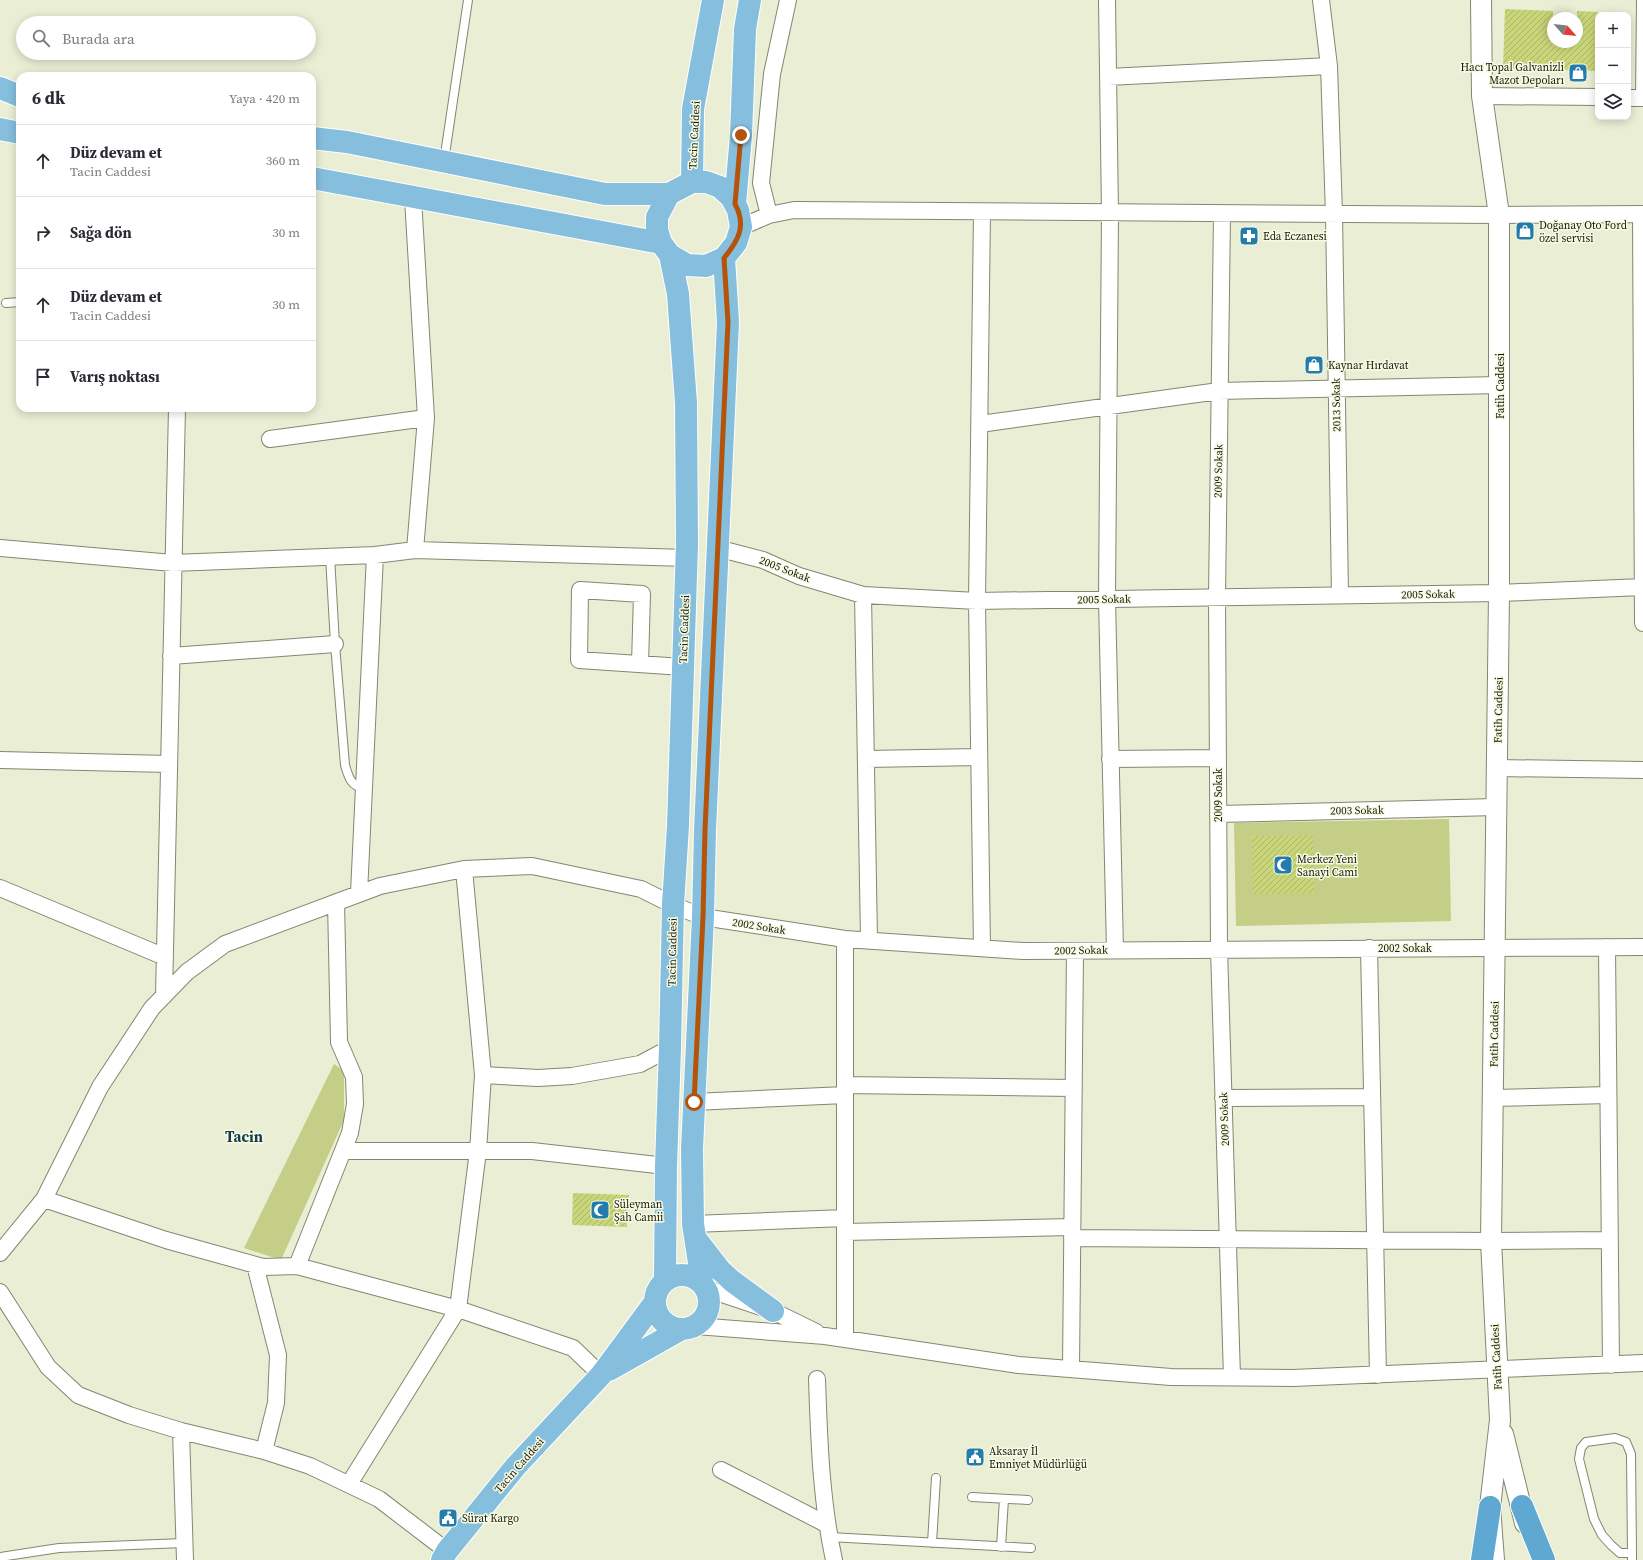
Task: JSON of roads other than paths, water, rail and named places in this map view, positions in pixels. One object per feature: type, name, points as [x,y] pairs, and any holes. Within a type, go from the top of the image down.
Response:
[{"type":"highway","points":[[1522,1506],[1544,1560]]},
{"type":"highway","points":[[1485,1558],[1490,1508]]},
{"type":"main road","name":"Tacin Caddesi","points":[[665,1281],[672,905],[678,826],[687,558],[686,402],[678,294],[665,249],[657,230],[657,217],[668,194],[692,182],[694,109],[713,0]]},
{"type":"main road","points":[[735,204],[741,135],[745,28],[750,0]]},
{"type":"main road","points":[[0,88],[16,94]]},
{"type":"main road","points":[[0,129],[16,132]]},
{"type":"main road","points":[[316,138],[347,142],[605,194],[668,194]]},
{"type":"main road","points":[[316,179],[665,249],[687,265],[706,266],[724,258],[736,243],[741,227],[738,210],[731,197],[720,188],[706,182],[692,182]]},
{"type":"main road","points":[[704,1286],[688,1275],[680,1275],[665,1281],[660,1287],[655,1302],[656,1310],[660,1318],[669,1326],[688,1328],[703,1320],[708,1309],[710,1297],[704,1286],[694,1230],[692,1149],[728,322],[724,258]]},
{"type":"main road","points":[[694,1230],[720,1270],[732,1281],[773,1311]]},
{"type":"main road","name":"Tacin Caddesi","points":[[445,1555],[516,1466],[601,1375],[655,1302]]},
{"type":"main road","name":"Tacin Caddesi","points":[[601,1375],[688,1328]]},
{"type":"street","points":[[770,215],[761,184],[772,74],[788,0]]},
{"type":"street","points":[[1107,0],[1110,213],[1107,598],[1115,950]]},
{"type":"street","name":"2013 Sokak","points":[[1321,0],[1329,66],[1334,214],[1335,388],[1340,595]]},
{"type":"street","name":"Fatih Caddesi","points":[[1481,0],[1482,96],[1499,215],[1499,593],[1491,1242],[1496,1370],[1500,1420]]},
{"type":"street","points":[[1108,77],[1329,66]]},
{"type":"street","points":[[1482,96],[1595,98]]},
{"type":"street","points":[[413,198],[426,418],[415,550]]},
{"type":"street","points":[[741,227],[770,215],[794,210],[1222,214],[1642,214],[1643,623]]},
{"type":"street","points":[[982,212],[977,601],[982,948]]},
{"type":"street","name":"2009 Sokak","points":[[1222,214],[1217,597],[1219,949],[1232,1377]]},
{"type":"street","points":[[980,424],[1220,391],[1500,385]]},
{"type":"street","points":[[164,996],[177,412]]},
{"type":"street","points":[[270,439],[426,418]]},
{"type":"street","points":[[0,548],[173,563],[375,555],[415,550],[687,558]]},
{"type":"street","name":"2005 Sokak","points":[[717,548],[763,560],[799,576],[863,595],[977,601],[1499,593],[1642,587]]},
{"type":"street","points":[[359,893],[375,555]]},
{"type":"street","points":[[640,664],[642,594],[580,590],[579,660],[683,667]]},
{"type":"street","points":[[863,595],[869,940]]},
{"type":"street","points":[[171,656],[334,644]]},
{"type":"street","points":[[866,758],[979,757]]},
{"type":"street","points":[[1110,759],[1218,758]]},
{"type":"street","points":[[0,760],[169,764]]},
{"type":"street","points":[[1497,768],[1643,770]]},
{"type":"street","name":"2003 Sokak","points":[[1218,814],[1496,807]]},
{"type":"street","name":"2002 Sokak","points":[[0,1253],[44,1199],[100,1087],[152,1008],[186,972],[225,944],[359,893],[380,886],[464,869],[532,866],[641,889],[672,905],[703,917],[845,939],[1023,951],[1643,947]]},
{"type":"street","points":[[349,1484],[458,1309],[478,1151],[483,1076],[464,869]]},
{"type":"street","points":[[0,888],[165,957]]},
{"type":"street","points":[[296,1266],[350,1133],[355,1104],[354,1077],[339,1042],[336,902]]},
{"type":"street","points":[[845,939],[845,1339]]},
{"type":"street","points":[[1606,947],[1611,1365]]},
{"type":"street","points":[[1369,948],[1378,1375]]},
{"type":"street","points":[[1071,1369],[1075,951]]},
{"type":"street","points":[[483,1076],[538,1078],[572,1076],[640,1064],[670,1048]]},
{"type":"street","points":[[694,1102],[845,1090],[1074,1088]]},
{"type":"street","points":[[1493,1098],[1608,1095]]},
{"type":"street","points":[[1223,1098],[1372,1097]]},
{"type":"street","points":[[342,1151],[532,1151],[666,1166]]},
{"type":"street","points":[[44,1199],[166,1240],[255,1265],[263,1267],[296,1266],[458,1309],[573,1348],[601,1375]]},
{"type":"street","points":[[694,1230],[845,1225],[1228,1238],[1375,1241],[1491,1242],[1610,1240]]},
{"type":"street","points":[[255,1265],[278,1355],[276,1403],[264,1451]]},
{"type":"street","points":[[704,1286],[773,1311],[825,1336]]},
{"type":"street","points":[[0,1292],[48,1367],[78,1395],[129,1415],[181,1431],[264,1451],[310,1466],[379,1499],[445,1555]]},
{"type":"street","points":[[688,1328],[825,1336],[1019,1365],[1171,1377],[1293,1378],[1643,1363]]},
{"type":"street","points":[[817,1379],[820,1468],[828,1531],[834,1560]]},
{"type":"street","points":[[1500,1420],[1522,1506],[1533,1560]]},
{"type":"street","points":[[1490,1508],[1500,1420]]},
{"type":"street","points":[[181,1431],[183,1543],[185,1560]]},
{"type":"street","points":[[721,1470],[828,1531]]},
{"type":"lane","points":[[444,162],[468,0]]},
{"type":"lane","points":[[1637,98],[1641,0]]},
{"type":"lane","points":[[6,303],[16,302]]},
{"type":"lane","points":[[330,556],[334,644],[345,765],[349,780],[357,786],[364,787]]},
{"type":"lane","points":[[1615,1438],[1626,1442],[1631,1454],[1632,1557],[1620,1552],[1602,1535],[1594,1519],[1579,1459],[1580,1448],[1586,1442],[1615,1438]]},
{"type":"lane","points":[[932,1543],[936,1478]]},
{"type":"lane","points":[[972,1497],[1028,1500]]},
{"type":"lane","points":[[1001,1547],[1004,1499]]},
{"type":"lane","points":[[828,1531],[932,1543],[1031,1548]]},
{"type":"lane","points":[[0,1557],[59,1548],[183,1543]]},
{"type":"place","name":"Hacı Topal Galvanizli Mazot Depoları","points":[[1578,73]]},
{"type":"place","name":"Doğanay Oto Ford özel servisi","points":[[1525,231]]},
{"type":"place","name":"Eda Eczanesi","points":[[1249,236]]},
{"type":"place","name":"Kaynar Hırdavat","points":[[1314,365]]},
{"type":"place","name":"Merkez Yeni Sanayi Cami","points":[[1283,865]]},
{"type":"place","name":"Süleyman Şah Camii","points":[[600,1210]]},
{"type":"place","name":"Aksaray İl Emniyet Müdürlüğü","points":[[975,1457]]},
{"type":"place","name":"Sürat Kargo","points":[[448,1518]]},
{"type":"district","name":"Tacin","points":[[244,1137]]}]
